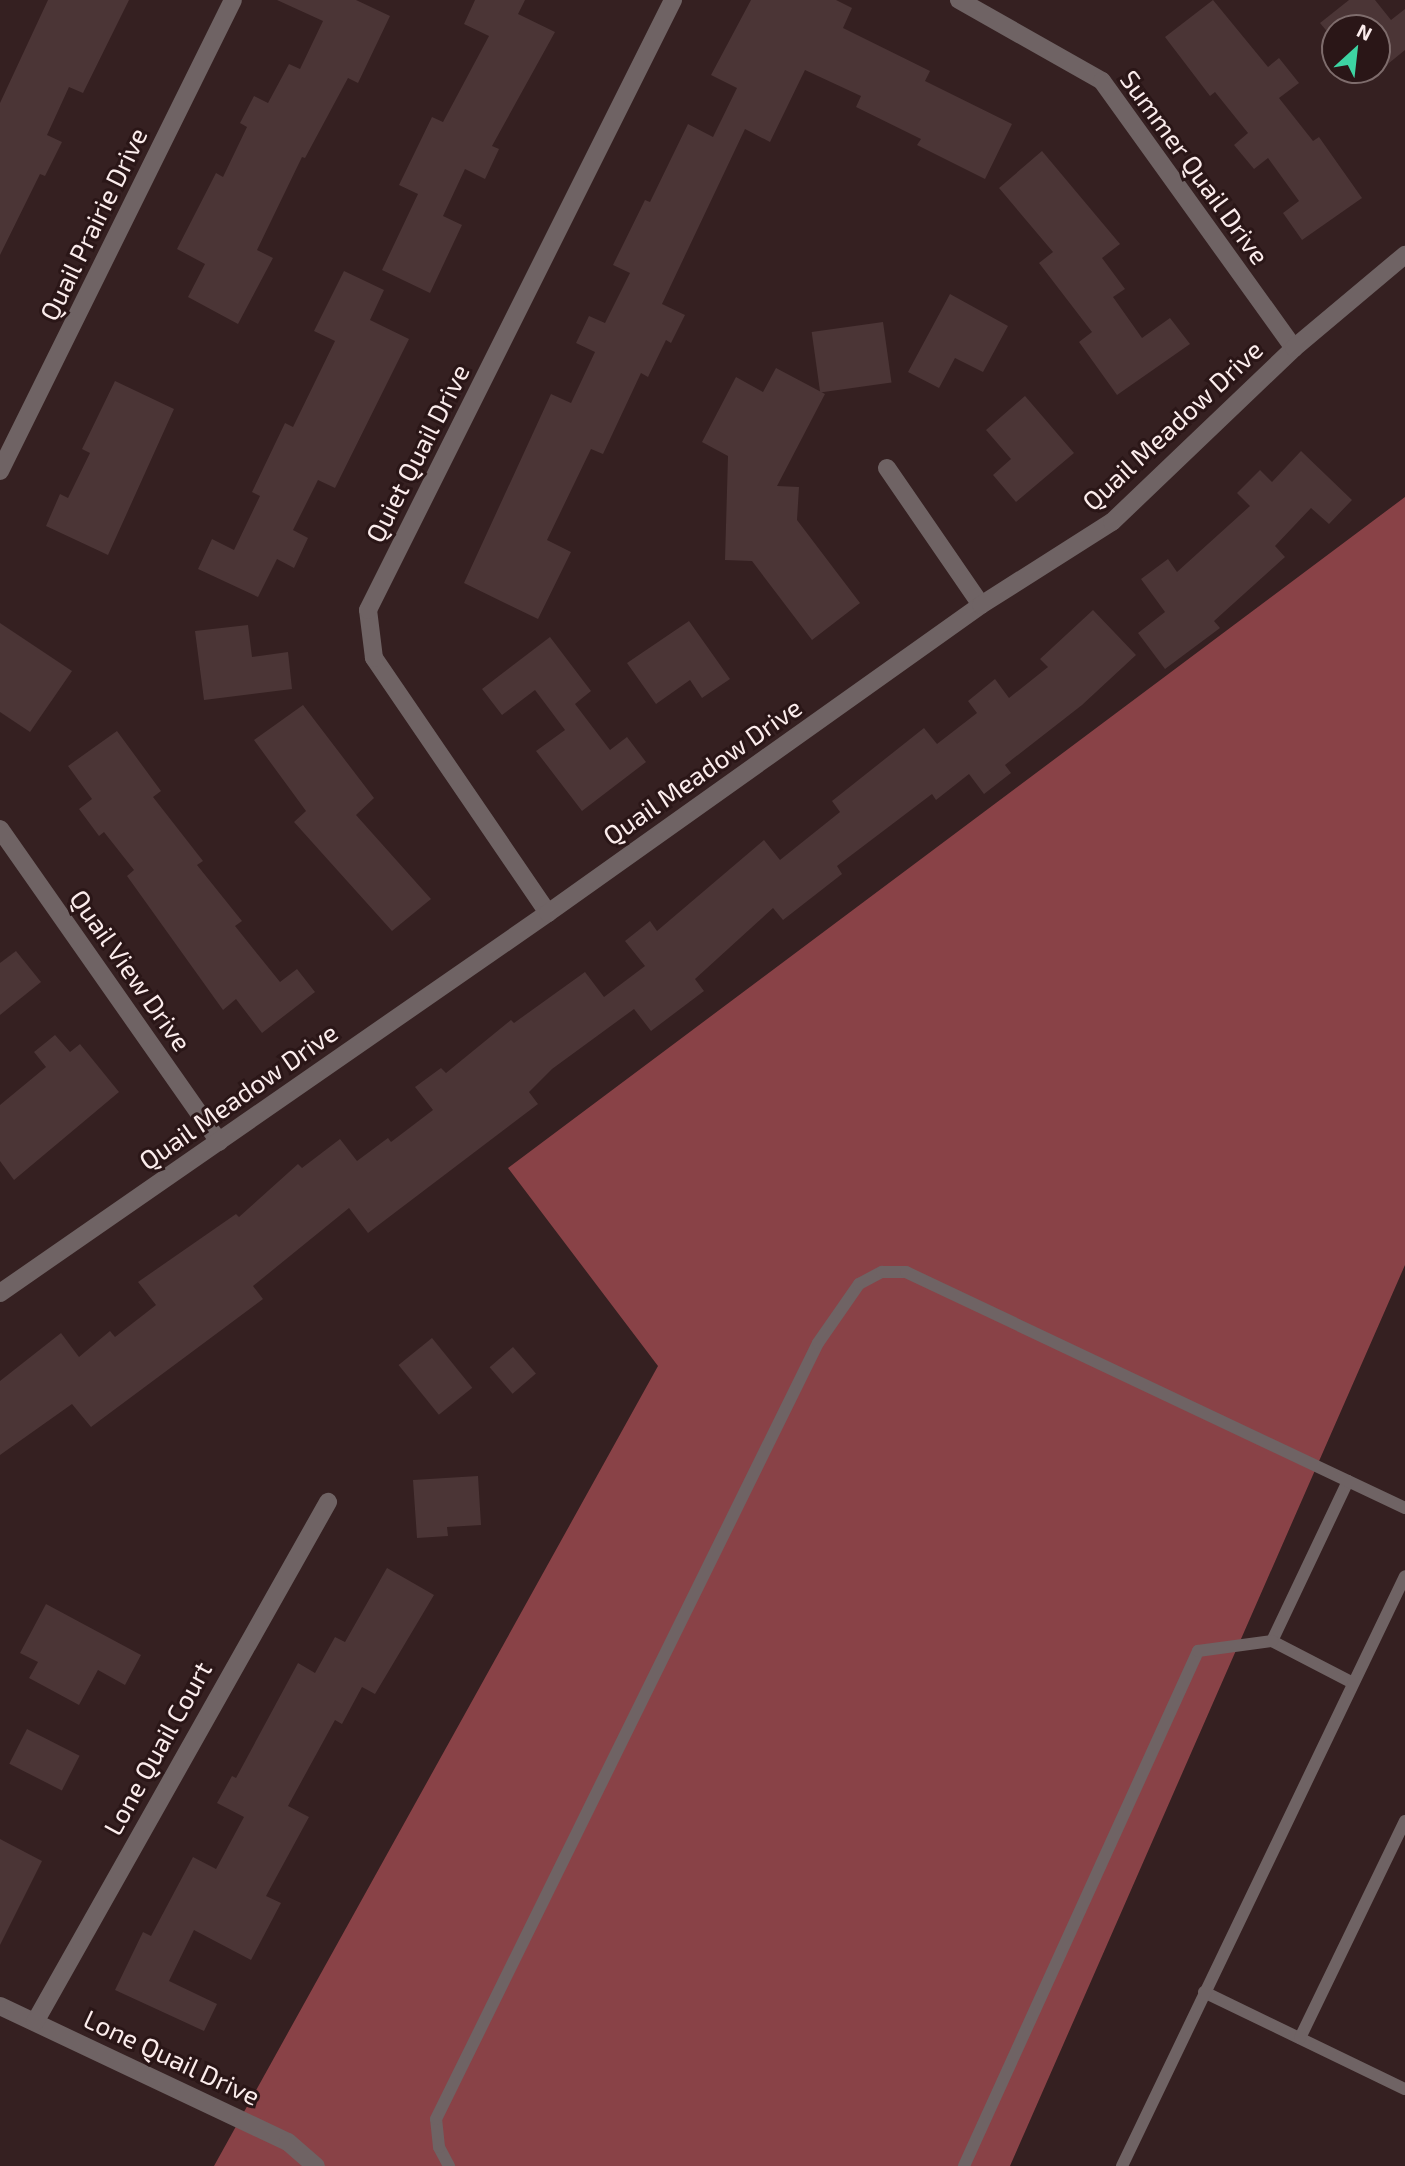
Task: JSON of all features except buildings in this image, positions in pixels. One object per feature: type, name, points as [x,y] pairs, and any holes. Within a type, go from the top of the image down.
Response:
[{"type":"street","name":"Quail Prairie Drive","points":[[0,471],[233,0]]},
{"type":"street","name":"Quiet Quail Drive","points":[[548,913],[374,657],[368,610],[673,0]]},
{"type":"street","name":"Summer Quail Drive","points":[[959,0],[1102,81],[1294,348]]},
{"type":"street","name":"Quail Meadow Drive","points":[[0,1293],[548,913],[981,605],[1112,522],[1294,348],[1405,255]]},
{"type":"street","points":[[887,468],[981,605]]},
{"type":"street","name":"Quail View Drive","points":[[0,829],[219,1142]]},
{"type":"street","name":"Lone Quail Court","points":[[36,2022],[328,1502]]},
{"type":"street","name":"Lone Quail Drive","points":[[0,2006],[288,2141],[316,2166]]},
{"type":"lane","points":[[449,2166],[439,2147],[436,2119],[811,1355],[859,1284],[882,1272],[906,1272],[1405,1508]]},
{"type":"lane","points":[[1272,1641],[1348,1481]]},
{"type":"lane","points":[[1122,2166],[1405,1576]]},
{"type":"lane","points":[[964,2166],[1198,1651],[1272,1641],[1353,1683]]},
{"type":"lane","points":[[1300,2038],[1405,1821]]},
{"type":"lane","points":[[1204,1992],[1405,2089]]},
{"type":"shaded area","points":[[1405,497],[1405,1265],[1010,2166],[214,2166],[658,1366],[508,1168]]}]
